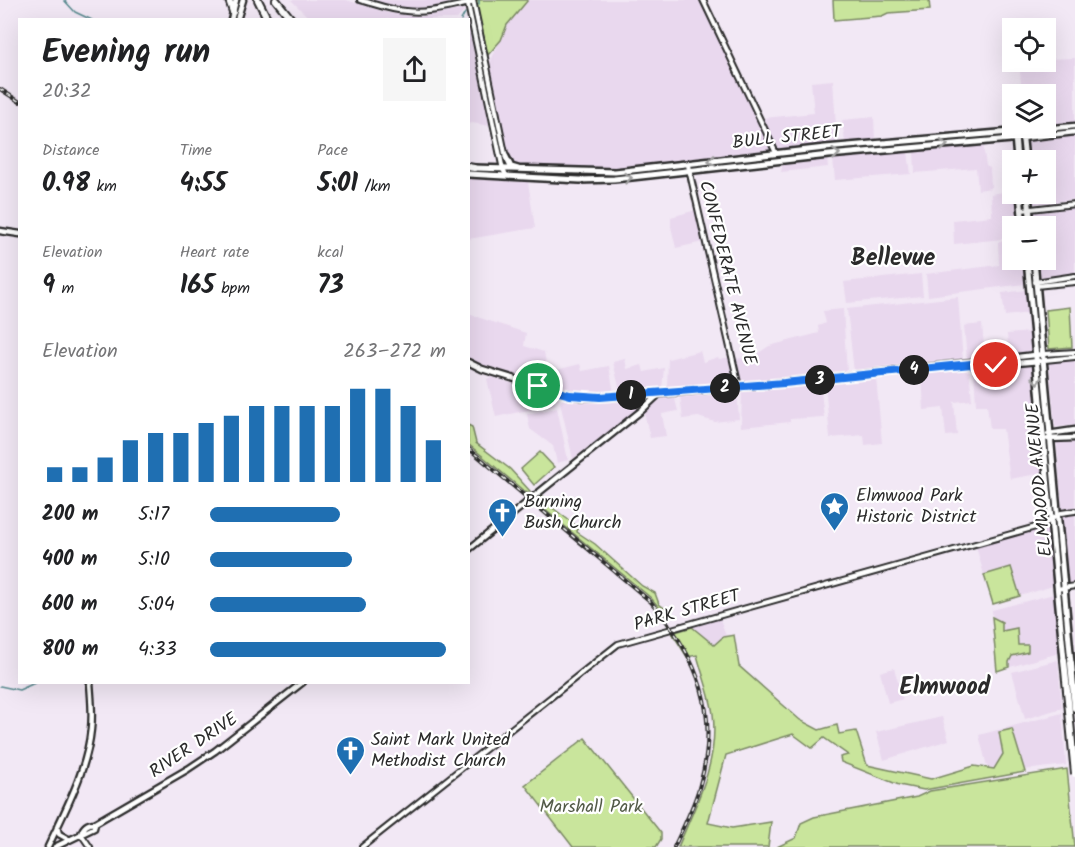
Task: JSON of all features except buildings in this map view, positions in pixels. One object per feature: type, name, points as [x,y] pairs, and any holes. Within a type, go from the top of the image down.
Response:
[{"type":"highway","points":[[229,0],[233,12]]},
{"type":"highway","points":[[258,0],[267,18]]},
{"type":"highway","points":[[276,0],[290,18]]},
{"type":"highway","name":"BULL STREET","points":[[506,172],[615,172],[776,153],[1002,132]]},
{"type":"highway","points":[[1023,138],[1024,150]]},
{"type":"highway","name":"BULL STREET","points":[[506,172],[580,180],[614,179],[829,155],[1023,138]]},
{"type":"highway","points":[[1015,139],[1016,150]]},
{"type":"highway","points":[[506,157],[512,166],[525,171]]},
{"type":"highway","points":[[471,168],[506,172]]},
{"type":"highway","points":[[470,174],[506,172]]},
{"type":"highway","points":[[1021,204],[1022,216]]},
{"type":"highway","points":[[1029,204],[1030,216]]},
{"type":"highway","name":"ELMWOOD AVENUE","points":[[1027,270],[1057,588],[1070,662]]},
{"type":"highway","name":"ELMWOOD AVENUE","points":[[1035,270],[1052,440],[1070,662]]},
{"type":"highway","points":[[1070,662],[1075,708]]},
{"type":"highway","points":[[1070,662],[1070,722],[1075,774]]},
{"type":"main road","points":[[232,18],[236,0]]},
{"type":"main road","points":[[238,18],[243,0]]},
{"type":"main road","name":"BULL STREET","points":[[1056,128],[1075,126]]},
{"type":"main road","name":"BULL STREET","points":[[1056,134],[1075,132]]},
{"type":"main road","points":[[0,231],[18,234]]},
{"type":"main road","points":[[470,363],[501,375],[570,395],[597,397],[740,387],[975,362],[1044,357]]},
{"type":"main road","points":[[470,548],[659,394]]},
{"type":"main road","points":[[1042,437],[1051,432],[1075,430]]},
{"type":"main road","points":[[1042,437],[1052,440],[1075,438]]},
{"type":"main road","points":[[48,847],[81,773],[89,745],[92,716],[90,684]]},
{"type":"main road","name":"RIVER DRIVE","points":[[55,847],[94,828],[95,823],[149,793],[215,751],[300,684]]},
{"type":"main road","points":[[57,827],[59,834],[68,839]]},
{"type":"street","points":[[360,0],[396,10],[414,12],[436,10],[473,1],[506,157],[506,172]]},
{"type":"street","points":[[703,0],[776,153]]},
{"type":"street","points":[[467,2],[506,172]]},
{"type":"street","name":"CONFEDERATE AVENUE","points":[[688,165],[740,387]]},
{"type":"street","points":[[1022,210],[1075,204]]},
{"type":"street","points":[[1029,286],[1075,276]]},
{"type":"street","points":[[1036,284],[1075,282]]},
{"type":"street","points":[[1044,357],[1075,352]]},
{"type":"street","points":[[1044,357],[1075,357]]},
{"type":"street","name":"PARK STREET","points":[[362,847],[618,644],[891,569],[1051,521],[1058,515],[1075,511]]},
{"type":"street","points":[[1057,588],[1075,586]]},
{"type":"street","points":[[81,834],[90,847]]},
{"type":"shaded area","points":[[291,0],[346,0],[389,13],[420,17],[466,9],[458,18],[309,18]]},
{"type":"shaded area","points":[[374,0],[460,0],[417,8],[399,7]]},
{"type":"shaded area","points":[[528,0],[700,0],[771,149],[610,169],[582,170],[512,166],[489,65],[507,25]]},
{"type":"shaded area","points":[[470,29],[490,126],[470,124]]},
{"type":"shaded area","points":[[1075,58],[1075,124],[1056,126],[1056,84],[1021,84],[1020,72],[1056,72],[1056,59]]},
{"type":"shaded area","points":[[833,80],[837,142],[779,150],[764,118],[814,113],[811,82]]},
{"type":"shaded area","points":[[874,117],[875,141],[845,142],[842,120]]},
{"type":"shaded area","points":[[1075,135],[1075,199],[1056,201],[1056,150],[1028,150],[1026,139]]},
{"type":"shaded area","points":[[983,144],[986,166],[990,168],[991,188],[978,190],[976,168],[915,173],[914,151]]},
{"type":"shaded area","points":[[908,152],[911,174],[835,180],[833,159]]},
{"type":"shaded area","points":[[827,159],[828,167],[781,172],[783,163]]},
{"type":"shaded area","points":[[470,178],[528,182],[535,228],[470,239]]},
{"type":"shaded area","points":[[1002,192],[1002,204],[1018,204],[1019,216],[1002,216],[1002,239],[954,244],[953,220],[992,216],[991,194]]},
{"type":"shaded area","points":[[1075,207],[1075,274],[1039,278],[1038,270],[1056,270],[1056,216],[1033,216],[1033,211]]},
{"type":"shaded area","points":[[696,210],[703,242],[676,248],[671,217]]},
{"type":"shaded area","points":[[1002,241],[1002,270],[1024,270],[1025,284],[928,296],[926,274],[999,265],[998,242]]},
{"type":"shaded area","points":[[921,274],[923,296],[847,303],[844,282]]},
{"type":"shaded area","points":[[1027,290],[1029,313],[1005,316],[1002,293]]},
{"type":"shaded area","points":[[958,297],[963,361],[854,372],[847,309]]},
{"type":"shaded area","points":[[843,309],[847,373],[742,384],[737,359],[757,354],[769,346],[819,333],[818,326],[826,323],[823,311]]},
{"type":"shaded area","points":[[470,315],[526,333],[524,346],[544,352],[550,383],[547,386],[483,366],[470,358]]},
{"type":"shaded area","points":[[982,324],[985,358],[967,360],[964,326]]},
{"type":"shaded area","points":[[1031,332],[1034,353],[1009,356],[1007,334]]},
{"type":"shaded area","points":[[700,351],[703,362],[718,357],[719,359],[731,357],[737,383],[667,387],[668,359]]},
{"type":"shaded area","points":[[625,359],[627,369],[642,365],[644,372],[664,368],[662,388],[620,391],[613,362]]},
{"type":"shaded area","points":[[1075,360],[1075,425],[1055,427],[1049,362]]},
{"type":"shaded area","points":[[580,364],[582,371],[609,366],[614,393],[584,395],[557,389],[552,371]]},
{"type":"shaded area","points":[[1033,364],[1043,473],[1010,479],[1003,429],[990,429],[987,405],[976,405],[974,370]]},
{"type":"shaded area","points":[[969,369],[972,400],[954,402],[957,435],[946,436],[943,408],[924,410],[922,374]]},
{"type":"shaded area","points":[[491,377],[553,396],[555,404],[496,417],[487,379]]},
{"type":"shaded area","points":[[876,377],[882,443],[865,445],[864,435],[830,438],[825,383]]},
{"type":"shaded area","points":[[820,383],[824,417],[790,419],[790,422],[741,427],[742,390]]},
{"type":"shaded area","points":[[737,391],[739,419],[715,422],[698,417],[683,419],[680,396]]},
{"type":"shaded area","points":[[663,397],[673,397],[678,411],[662,414],[666,436],[650,438],[644,412]]},
{"type":"shaded area","points":[[564,398],[598,401],[647,398],[648,401],[573,459],[560,402]]},
{"type":"shaded area","points":[[557,408],[568,460],[557,463],[553,446],[530,429],[527,414]]},
{"type":"shaded area","points":[[1075,442],[1075,508],[1062,509],[1057,443]]},
{"type":"shaded area","points":[[1075,515],[1075,582],[1068,583],[1061,516]]},
{"type":"shaded area","points":[[1048,526],[1053,586],[1020,596],[1011,567],[984,575],[976,546]]},
{"type":"shaded area","points":[[1054,594],[1059,653],[996,671],[992,610]]},
{"type":"shaded area","points":[[720,619],[726,636],[714,645],[692,627]]},
{"type":"shaded area","points":[[1058,660],[1062,708],[1025,719],[1012,672]]},
{"type":"shaded area","points":[[894,668],[903,699],[888,703],[880,672]]},
{"type":"shaded area","points":[[1062,713],[1066,765],[989,774],[979,735]]},
{"type":"shaded area","points":[[942,717],[949,740],[884,760],[876,732]]},
{"type":"green space","points":[[475,0],[528,0],[507,25],[501,40],[488,55]]},
{"type":"green space","points":[[833,0],[929,0],[930,10],[834,20]]},
{"type":"green space","points":[[1070,307],[1072,347],[1049,349],[1046,310]]},
{"type":"green space","points":[[470,426],[476,443],[510,469],[530,493],[525,492],[470,446]]},
{"type":"green space","points":[[540,452],[554,467],[534,485],[521,469]]},
{"type":"green space","points":[[543,496],[550,506],[578,527],[577,532],[595,544],[642,586],[655,593],[659,604],[671,613],[669,617],[651,598],[538,504],[538,500]]},
{"type":"green space","points":[[1011,567],[1020,596],[993,604],[984,575]]},
{"type":"green space","points":[[992,617],[1002,622],[1002,631],[1017,628],[1018,645],[1028,645],[1028,652],[1012,656],[1009,667],[997,671]]},
{"type":"green space","points":[[692,627],[714,645],[723,637],[734,635],[739,666],[800,720],[819,730],[837,725],[839,734],[856,731],[867,765],[931,779],[974,766],[994,769],[1003,754],[999,732],[1012,729],[1025,772],[924,790],[899,785],[841,762],[840,757],[848,755],[824,738],[812,748],[793,734],[726,755],[708,823],[732,828],[771,822],[768,847],[678,847],[704,782],[713,749],[712,707],[697,655],[687,657],[672,633]]},
{"type":"green space","name":"Marshall Park","points":[[585,738],[661,833],[661,839],[656,847],[573,847],[525,785]]},
{"type":"green space","points":[[1067,769],[1075,847],[777,847],[796,838],[801,823],[814,817],[917,797],[930,791]]},
{"type":"waterway","points":[[64,0],[75,12],[88,18]]},
{"type":"waterway","points":[[462,18],[465,13]]},
{"type":"waterway","points":[[0,686],[19,690],[32,684]]},
{"type":"railway","points":[[0,89],[18,101]]},
{"type":"railway","points":[[470,450],[651,602],[682,644],[701,689],[708,736],[699,788],[674,847]]},
{"type":"place","name":"Elmwood Park Historic District","points":[[835,532]]},
{"type":"place","name":"Burning Bush Church","points":[[503,538]]},
{"type":"place","name":"Saint Mark United Methodist Church","points":[[350,776]]},
{"type":"district","name":"Bellevue","points":[[893,258]]},
{"type":"district","name":"Elmwood","points":[[945,687]]},
{"type":"route","points":[[538,386],[570,395],[600,397],[784,383],[971,364],[975,367],[996,365]]}]
